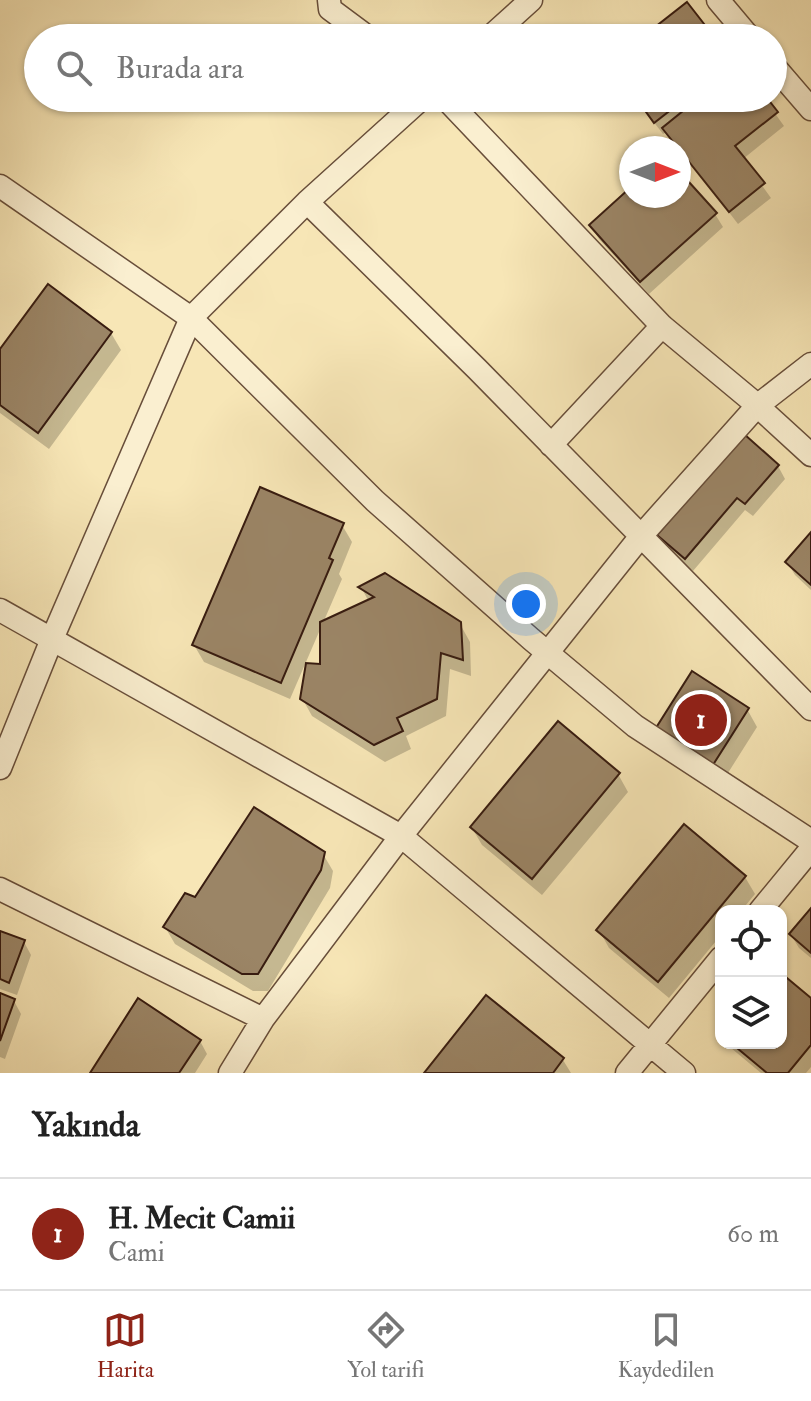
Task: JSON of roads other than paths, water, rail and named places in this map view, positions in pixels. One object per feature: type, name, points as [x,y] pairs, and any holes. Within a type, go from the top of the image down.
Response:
[{"type":"street","points":[[329,0],[330,9],[350,24]]},
{"type":"street","points":[[504,24],[531,0]]},
{"type":"street","points":[[718,0],[738,24]]},
{"type":"street","points":[[787,81],[811,109]]},
{"type":"street","points":[[0,768],[52,639],[191,318],[307,202],[407,112]]},
{"type":"street","points":[[458,112],[662,326],[811,455]]},
{"type":"street","points":[[0,186],[191,318],[375,501],[635,726],[811,841]]},
{"type":"street","points":[[307,202],[811,709]]},
{"type":"street","points":[[551,445],[662,326]]},
{"type":"street","points":[[230,1073],[263,1019],[401,836],[641,536],[757,406],[811,364]]},
{"type":"street","points":[[0,610],[401,836],[684,1073]]},
{"type":"street","points":[[765,905],[811,849]]},
{"type":"street","points":[[0,889],[263,1019]]},
{"type":"street","points":[[627,1073],[715,965]]},
{"type":"place","name":"H. Mecit Camii","points":[[701,720]]}]
